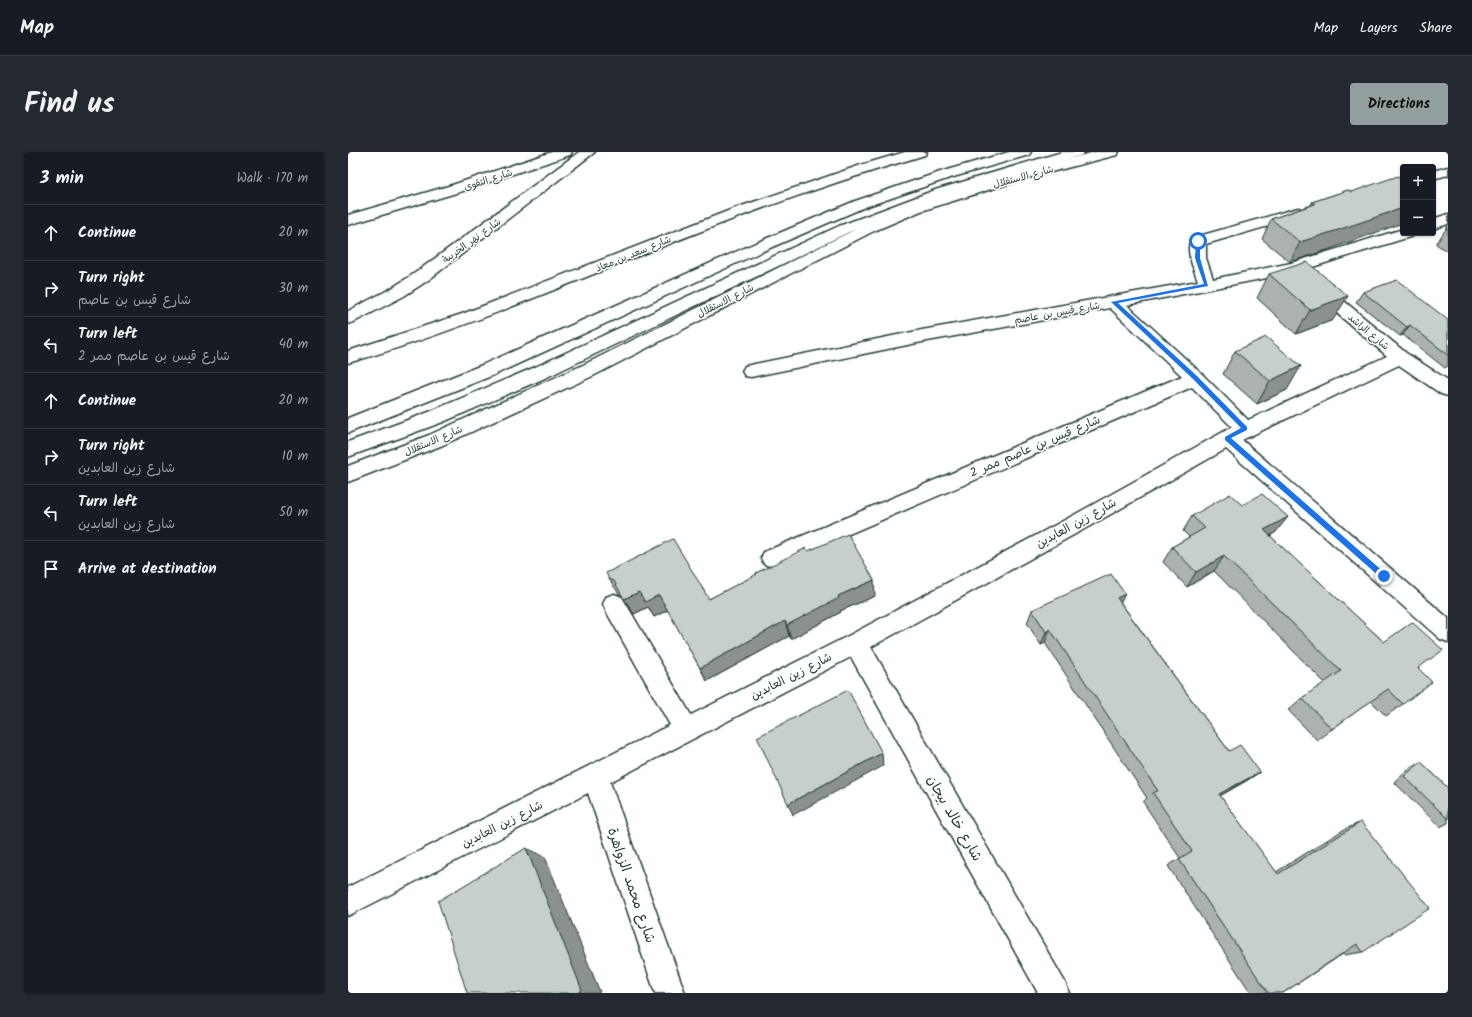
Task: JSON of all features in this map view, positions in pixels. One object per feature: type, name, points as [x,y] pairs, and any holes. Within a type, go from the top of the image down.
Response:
[{"type":"main road","name":"شارع التقوى","points":[[348,220],[409,204],[506,174],[565,152]]},
{"type":"main road","name":"شارع نهر الخريبة","points":[[348,318],[398,292],[421,277],[588,152]]},
{"type":"main road","name":"شارع سعد بن معاذ","points":[[348,357],[475,315],[738,212],[866,168],[920,152]]},
{"type":"main road","name":"شارع الاستقلال","points":[[348,426],[488,370],[756,248],[853,207],[938,177],[1024,152]]},
{"type":"main road","points":[[348,441],[422,412],[587,342],[844,221],[926,191],[1055,152]]},
{"type":"main road","points":[[348,450],[436,416],[539,373],[850,226],[940,193],[1077,152]]},
{"type":"main road","name":"شارع الاستقلال","points":[[348,474],[436,440],[589,370],[778,273],[869,228],[916,208],[1019,176],[1112,152]]},
{"type":"main road","points":[[1436,174],[1448,171]]},
{"type":"main road","points":[[1207,285],[1198,258],[1198,241],[1312,209]]},
{"type":"main road","points":[[1436,223],[1448,218]]},
{"type":"main road","name":"شارع قيس بن عاصم","points":[[751,371],[922,336],[1207,285],[1293,268],[1400,235]]},
{"type":"main road","name":"شارع الراشد","points":[[1293,268],[1400,357],[1448,389]]},
{"type":"main road","points":[[1114,302],[1195,378],[1236,433],[1448,632]]},
{"type":"main road","name":"شارع زين العابدين","points":[[348,902],[856,643],[1081,521],[1236,433],[1400,357]]},
{"type":"main road","name":"شارع قيس بن عاصم ممر 2","points":[[772,558],[1195,378]]},
{"type":"main road","points":[[614,604],[686,730]]},
{"type":"main road","name":"شارع خالد بيجان","points":[[856,643],[1054,993]]},
{"type":"main road","name":"شارع محمد الزواهرة","points":[[595,777],[670,993]]},
{"type":"building","points":[[1398,176],[1400,178],[1400,209],[1300,242],[1271,219],[1315,204],[1312,202],[1348,190],[1351,192]]},
{"type":"building","points":[[1307,262],[1348,296],[1310,310],[1269,274]]},
{"type":"building","points":[[1397,280],[1448,320],[1448,355],[1410,325],[1407,327],[1363,292]]},
{"type":"building","points":[[1266,337],[1301,366],[1270,381],[1235,351]]},
{"type":"building","points":[[1230,494],[1242,505],[1262,494],[1288,517],[1264,530],[1384,642],[1412,622],[1443,650],[1418,668],[1432,682],[1403,704],[1388,689],[1332,729],[1302,698],[1341,671],[1224,556],[1196,572],[1172,547],[1205,528],[1192,516]]},
{"type":"building","points":[[848,534],[874,580],[838,596],[839,598],[787,625],[785,621],[700,668],[659,595],[645,602],[639,592],[624,599],[614,581],[609,579],[606,573],[673,539],[709,599],[806,548],[808,551]]},
{"type":"building","points":[[1111,574],[1125,594],[1117,598],[1229,751],[1240,745],[1260,772],[1219,794],[1278,874],[1361,822],[1430,908],[1363,952],[1357,944],[1283,993],[1268,993],[1179,859],[1192,851],[1153,793],[1158,791],[1050,629],[1046,632],[1032,610]]},
{"type":"building","points":[[848,690],[882,753],[788,804],[757,737]]},
{"type":"building","points":[[1421,762],[1448,788],[1448,819],[1404,776]]},
{"type":"building","points":[[526,848],[582,990],[578,993],[467,993],[438,901]]},
{"type":"route","points":[[1198,241],[1198,258],[1207,285],[1114,302],[1195,378],[1245,429],[1227,438],[1384,576]]}]
